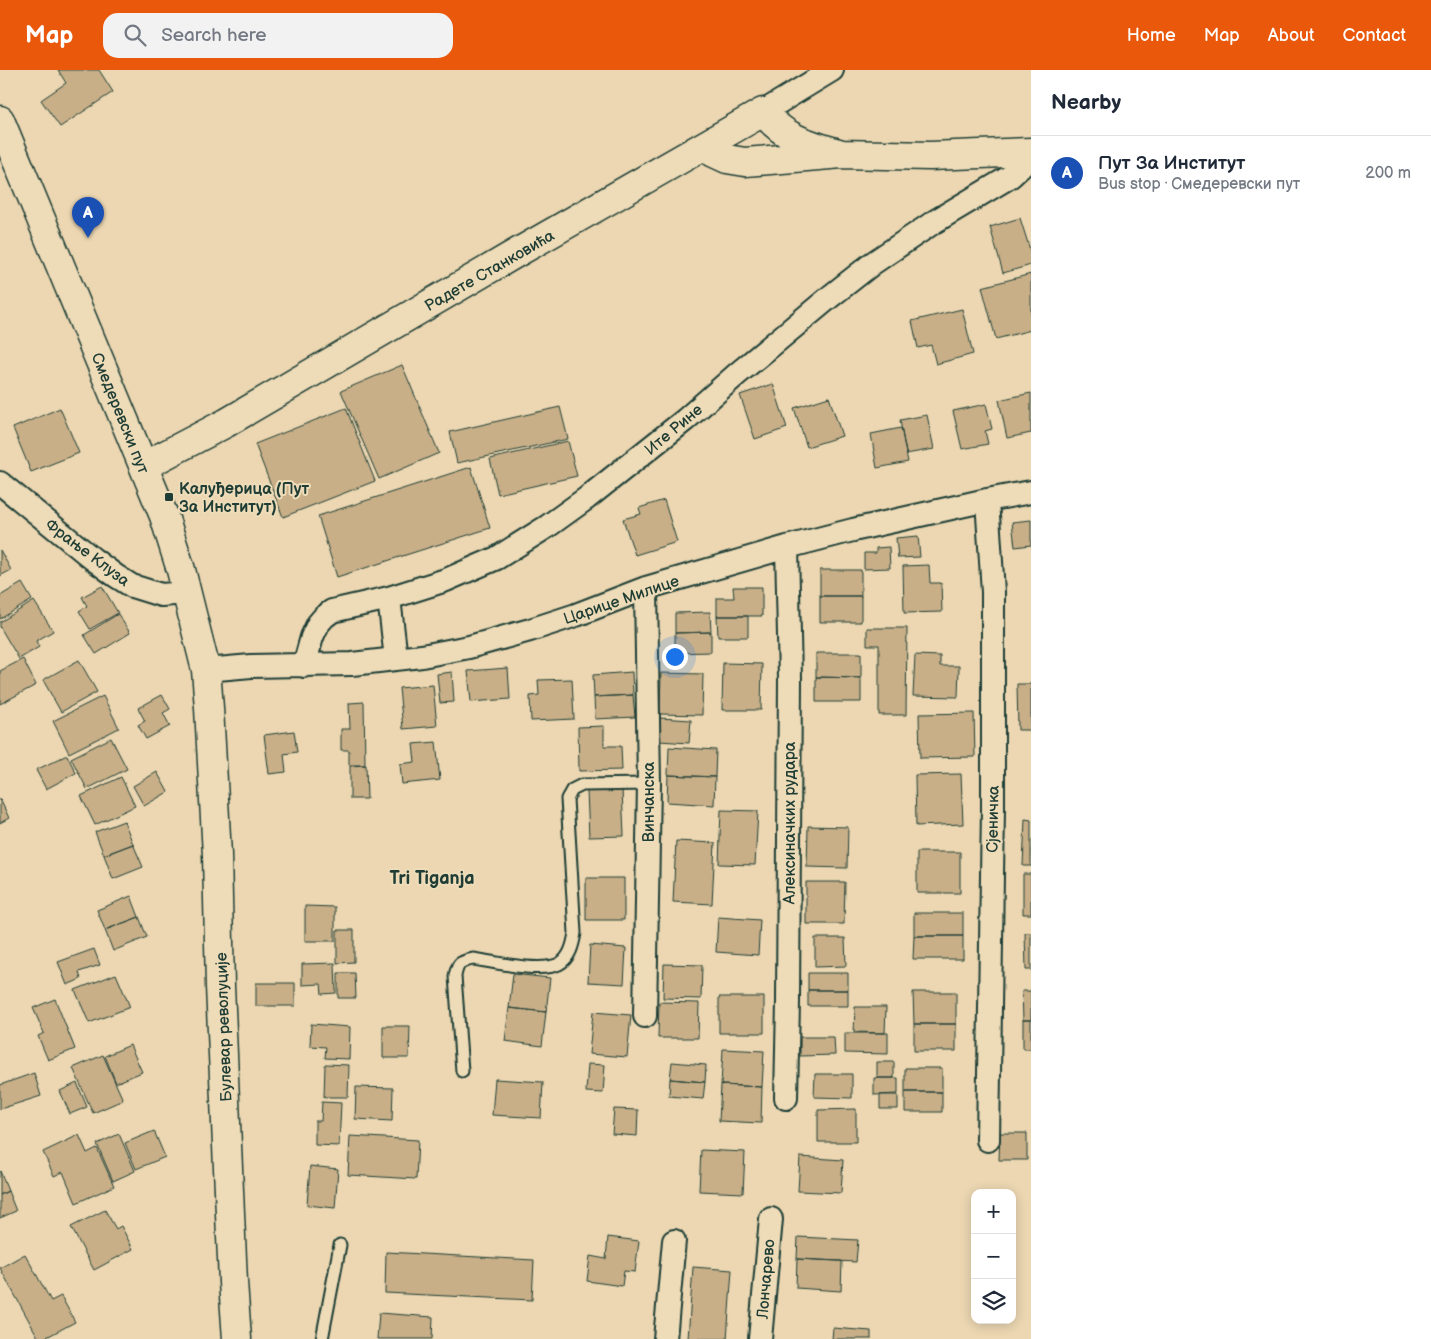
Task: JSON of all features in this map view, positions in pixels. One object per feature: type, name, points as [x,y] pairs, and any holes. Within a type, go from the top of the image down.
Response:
[{"type":"main road","name":"Радете Станковића","points":[[144,466],[226,423],[762,112]]},
{"type":"main road","points":[[762,112],[774,125],[788,135],[809,144],[842,154]]},
{"type":"main road","name":"Смедеревски пут","points":[[0,120],[144,466],[171,537],[206,670],[210,715]]},
{"type":"main road","points":[[704,146],[714,154],[726,159],[745,162],[842,154],[930,156],[1030,153]]},
{"type":"main road","name":"Булевар револуције","points":[[210,715],[217,855],[220,986],[232,1282],[237,1339]]},
{"type":"street","name":"Радете Станковића","points":[[762,112],[832,70]]},
{"type":"street","name":"Ите Рине","points":[[304,666],[312,637],[324,616],[332,611],[389,598],[446,580],[491,561],[548,526],[587,498],[685,420],[736,375],[873,263],[934,222],[1011,176],[1024,164],[1030,153]]},
{"type":"street","name":"Фрање Клуза","points":[[0,483],[93,559],[132,586],[161,595],[187,593]]},
{"type":"street","name":"Царице Милице","points":[[206,670],[251,666],[352,664],[468,648],[576,615],[646,588],[787,547],[853,530],[1031,492]]},
{"type":"street","name":"Сјеничка","points":[[987,500],[993,592],[993,809],[988,1140]]},
{"type":"street","name":"Алексиначких рудара","points":[[786,1098],[790,678],[787,547]]},
{"type":"street","name":"Винчанска","points":[[645,1016],[649,784],[646,588]]},
{"type":"street","points":[[389,598],[396,659]]},
{"type":"street","name":"Лончарево","points":[[760,1339],[771,1219]]},
{"type":"street","points":[[665,1339],[674,1240]]},
{"type":"lane","points":[[462,1071],[455,976],[458,965],[473,959],[536,968],[548,967],[559,963],[567,957],[573,946],[575,934],[567,799],[572,790],[582,785],[649,784]]},
{"type":"lane","points":[[322,1339],[340,1245]]},
{"type":"building","points":[[58,70],[99,70],[113,92],[60,127],[41,100],[66,83]]},
{"type":"building","points":[[1020,218],[1031,253],[1031,265],[1003,273],[990,227]]},
{"type":"building","points":[[1031,274],[1031,330],[996,339],[982,287]]},
{"type":"building","points":[[962,309],[973,354],[936,364],[931,345],[918,348],[912,321]]},
{"type":"building","points":[[402,365],[439,453],[379,479],[341,391]]},
{"type":"building","points":[[773,384],[787,428],[755,439],[740,395]]},
{"type":"building","points":[[1031,393],[1031,433],[1007,438],[999,400]]},
{"type":"building","points":[[829,397],[842,436],[807,447],[794,408]]},
{"type":"building","points":[[986,404],[992,429],[985,431],[988,444],[962,449],[953,411]]},
{"type":"building","points":[[560,407],[568,439],[457,463],[450,432]]},
{"type":"building","points":[[60,408],[79,453],[31,472],[13,428]]},
{"type":"building","points":[[346,408],[375,481],[283,517],[255,444]]},
{"type":"building","points":[[927,415],[934,449],[906,454],[900,420]]},
{"type":"building","points":[[901,428],[908,462],[877,468],[871,434]]},
{"type":"building","points":[[568,441],[577,476],[498,494],[490,459]]},
{"type":"building","points":[[471,467],[490,528],[337,577],[318,516]]},
{"type":"building","points":[[664,500],[677,542],[635,555],[623,519],[641,514],[639,508]]},
{"type":"building","points":[[1031,520],[1031,545],[1015,547],[1012,522]]},
{"type":"building","points":[[918,536],[920,557],[898,558],[896,538]]},
{"type":"building","points":[[889,547],[890,568],[864,569],[864,553],[876,553],[876,548]]},
{"type":"building","points":[[0,550],[11,570],[0,576]]},
{"type":"building","points":[[929,565],[930,583],[941,583],[942,612],[904,613],[903,566]]},
{"type":"building","points":[[820,570],[861,570],[861,596],[820,596]]},
{"type":"building","points":[[22,583],[32,600],[0,619],[0,596]]},
{"type":"building","points":[[102,586],[118,613],[90,629],[79,611],[87,606],[82,597]]},
{"type":"building","points":[[733,587],[762,587],[762,616],[717,616],[717,598],[734,598]]},
{"type":"building","points":[[820,596],[861,596],[861,622],[820,622]]},
{"type":"building","points":[[34,601],[53,631],[36,641],[39,647],[19,659],[0,627],[0,622]]},
{"type":"building","points":[[710,612],[711,632],[675,633],[675,613]]},
{"type":"building","points":[[118,614],[130,633],[96,654],[84,635]]},
{"type":"building","points":[[717,616],[748,616],[748,637],[718,637]]},
{"type":"building","points":[[867,628],[907,628],[906,715],[879,715],[879,645],[867,645]]},
{"type":"building","points":[[711,632],[711,652],[675,653],[675,633]]},
{"type":"building","points":[[816,653],[861,653],[861,678],[816,677]]},
{"type":"building","points":[[915,655],[940,656],[940,666],[959,666],[958,697],[913,696]]},
{"type":"building","points":[[23,659],[36,685],[0,704],[0,671]]},
{"type":"building","points":[[79,660],[97,692],[61,712],[43,680]]},
{"type":"building","points":[[723,663],[762,664],[761,710],[722,710]]},
{"type":"building","points":[[508,668],[510,699],[471,702],[468,671]]},
{"type":"building","points":[[452,672],[454,702],[440,703],[437,674]]},
{"type":"building","points":[[632,672],[633,695],[594,697],[593,675]]},
{"type":"building","points":[[661,673],[703,674],[702,715],[660,714]]},
{"type":"building","points":[[816,677],[861,678],[861,702],[816,702]]},
{"type":"building","points":[[572,679],[574,719],[531,721],[530,696],[539,695],[538,680]]},
{"type":"building","points":[[1017,684],[1031,684],[1031,730],[1018,730]]},
{"type":"building","points":[[433,685],[437,726],[403,729],[399,688]]},
{"type":"building","points":[[162,695],[170,709],[163,713],[170,726],[146,739],[138,725],[145,721],[138,708]]},
{"type":"building","points":[[633,695],[635,717],[595,719],[594,697]]},
{"type":"building","points":[[103,696],[119,728],[69,753],[53,721]]},
{"type":"building","points":[[364,702],[365,765],[349,765],[349,750],[341,750],[341,729],[350,729],[349,703]]},
{"type":"building","points":[[974,713],[975,757],[920,758],[919,714]]},
{"type":"building","points":[[660,718],[691,720],[689,743],[659,741]]},
{"type":"building","points":[[604,726],[604,746],[621,746],[622,770],[579,771],[578,727]]},
{"type":"building","points":[[294,731],[297,752],[284,754],[286,772],[269,774],[264,735]]},
{"type":"building","points":[[111,738],[127,769],[87,789],[71,758]]},
{"type":"building","points":[[436,742],[440,780],[402,784],[400,764],[415,762],[413,744]]},
{"type":"building","points":[[669,747],[716,750],[715,777],[668,775]]},
{"type":"building","points":[[67,755],[76,773],[46,789],[36,770]]},
{"type":"building","points":[[366,765],[367,799],[350,799],[350,766]]},
{"type":"building","points":[[157,772],[168,792],[144,806],[133,786]]},
{"type":"building","points":[[961,774],[963,824],[916,826],[915,775]]},
{"type":"building","points":[[668,775],[715,777],[714,805],[667,802]]},
{"type":"building","points":[[121,777],[135,806],[95,825],[81,796]]},
{"type":"building","points":[[622,789],[624,836],[589,837],[587,791]]},
{"type":"building","points":[[0,799],[9,818],[0,823]]},
{"type":"building","points":[[721,810],[758,811],[755,865],[719,864]]},
{"type":"building","points":[[1025,819],[1031,820],[1031,866],[1023,866]]},
{"type":"building","points":[[124,821],[133,844],[104,855],[95,832]]},
{"type":"building","points":[[808,826],[848,827],[847,868],[807,867]]},
{"type":"building","points":[[676,841],[715,843],[712,904],[673,902]]},
{"type":"building","points":[[133,844],[143,867],[113,879],[104,855]]},
{"type":"building","points":[[917,852],[960,852],[960,893],[917,893]]},
{"type":"building","points":[[1023,874],[1031,874],[1031,914],[1023,914]]},
{"type":"building","points":[[586,878],[624,878],[624,920],[586,920]]},
{"type":"building","points":[[806,882],[845,882],[844,924],[806,924]]},
{"type":"building","points":[[131,896],[139,917],[105,930],[97,910]]},
{"type":"building","points":[[305,906],[335,907],[335,941],[305,941]]},
{"type":"building","points":[[914,913],[963,913],[963,936],[914,936]]},
{"type":"building","points":[[139,917],[147,937],[113,951],[105,930]]},
{"type":"building","points":[[718,917],[760,920],[758,955],[716,952]]},
{"type":"building","points":[[337,930],[354,930],[354,962],[337,963]]},
{"type":"building","points":[[1025,933],[1031,933],[1031,970],[1026,970]]},
{"type":"building","points":[[914,936],[963,936],[963,959],[913,959]]},
{"type":"building","points":[[815,938],[845,938],[846,966],[815,967]]},
{"type":"building","points":[[590,945],[626,948],[624,984],[588,982]]},
{"type":"building","points":[[94,949],[100,965],[79,972],[81,979],[67,985],[58,962]]},
{"type":"building","points":[[335,963],[336,993],[322,994],[321,984],[302,985],[302,964]]},
{"type":"building","points":[[664,964],[702,965],[701,999],[663,998]]},
{"type":"building","points":[[338,973],[355,973],[356,998],[338,998]]},
{"type":"building","points":[[808,973],[848,973],[848,990],[808,990]]},
{"type":"building","points":[[116,974],[130,1007],[89,1023],[75,990]]},
{"type":"building","points":[[513,974],[550,978],[546,1012],[509,1008]]},
{"type":"building","points":[[256,983],[295,983],[295,1006],[256,1006]]},
{"type":"building","points":[[808,990],[848,990],[848,1006],[808,1006]]},
{"type":"building","points":[[1022,991],[1031,991],[1031,1020],[1023,1020]]},
{"type":"building","points":[[913,992],[956,992],[956,1024],[914,1024]]},
{"type":"building","points":[[719,997],[764,997],[764,1033],[719,1033]]},
{"type":"building","points":[[55,999],[75,1049],[48,1060],[38,1036],[44,1033],[33,1008]]},
{"type":"building","points":[[659,1002],[699,1003],[698,1038],[658,1038]]},
{"type":"building","points":[[855,1007],[886,1007],[885,1033],[854,1032]]},
{"type":"building","points":[[509,1008],[546,1012],[542,1046],[505,1041]]},
{"type":"building","points":[[593,1012],[631,1015],[627,1057],[589,1054]]},
{"type":"building","points":[[1023,1020],[1031,1020],[1031,1049],[1023,1049]]},
{"type":"building","points":[[311,1024],[350,1027],[349,1059],[325,1058],[326,1047],[310,1046]]},
{"type":"building","points":[[914,1024],[956,1024],[956,1051],[914,1051]]},
{"type":"building","points":[[383,1026],[410,1026],[409,1058],[383,1058]]},
{"type":"building","points":[[845,1033],[888,1033],[888,1054],[845,1053]]},
{"type":"building","points":[[800,1037],[834,1037],[835,1055],[800,1056]]},
{"type":"building","points":[[130,1045],[142,1072],[116,1083],[105,1056]]},
{"type":"building","points":[[723,1049],[764,1051],[762,1087],[721,1085]]},
{"type":"building","points":[[103,1055],[123,1100],[93,1113],[73,1068]]},
{"type":"building","points":[[672,1062],[706,1065],[705,1082],[670,1079]]},
{"type":"building","points":[[877,1062],[894,1062],[894,1078],[877,1078]]},
{"type":"building","points":[[325,1064],[349,1065],[348,1097],[324,1097]]},
{"type":"building","points":[[588,1064],[605,1065],[603,1093],[586,1092]]},
{"type":"building","points":[[905,1068],[942,1068],[942,1092],[905,1092]]},
{"type":"building","points":[[34,1073],[41,1096],[0,1109],[0,1085]]},
{"type":"building","points":[[815,1074],[852,1074],[852,1098],[814,1097]]},
{"type":"building","points":[[874,1078],[898,1078],[898,1094],[874,1095]]},
{"type":"building","points":[[495,1079],[543,1082],[541,1118],[492,1115]]},
{"type":"building","points":[[670,1079],[705,1082],[703,1099],[669,1096]]},
{"type":"building","points":[[77,1083],[87,1107],[70,1114],[60,1091]]},
{"type":"building","points":[[721,1085],[762,1087],[761,1123],[719,1121]]},
{"type":"building","points":[[356,1087],[393,1088],[392,1121],[355,1119]]},
{"type":"building","points":[[905,1092],[942,1092],[942,1112],[905,1112]]},
{"type":"building","points":[[880,1095],[898,1095],[898,1109],[880,1109]]},
{"type":"building","points":[[322,1102],[341,1103],[339,1146],[315,1145],[315,1121],[321,1121]]},
{"type":"building","points":[[614,1109],[638,1110],[637,1136],[612,1134]]},
{"type":"building","points":[[856,1109],[856,1142],[818,1142],[818,1110]]},
{"type":"building","points":[[154,1131],[165,1157],[136,1169],[125,1143]]},
{"type":"building","points":[[1000,1133],[1027,1133],[1027,1160],[999,1160]]},
{"type":"building","points":[[119,1134],[135,1171],[113,1181],[97,1144]]},
{"type":"building","points":[[79,1135],[87,1153],[97,1148],[114,1186],[76,1203],[63,1172],[54,1176],[43,1152]]},
{"type":"building","points":[[350,1136],[418,1140],[416,1179],[348,1175]]},
{"type":"building","points":[[701,1150],[745,1152],[743,1193],[699,1191]]},
{"type":"building","points":[[800,1157],[843,1160],[841,1193],[798,1191]]},
{"type":"building","points":[[310,1166],[338,1169],[335,1208],[307,1205]]},
{"type":"building","points":[[0,1171],[8,1191],[0,1195]]},
{"type":"building","points":[[8,1191],[16,1211],[0,1218],[0,1195]]},
{"type":"building","points":[[105,1210],[116,1229],[121,1226],[133,1249],[94,1270],[71,1227]]},
{"type":"building","points":[[608,1237],[639,1241],[635,1272],[624,1271],[622,1286],[587,1281],[590,1256],[606,1259]]},
{"type":"building","points":[[798,1237],[858,1240],[856,1262],[797,1259]]},
{"type":"building","points":[[386,1252],[534,1260],[532,1300],[385,1293]]},
{"type":"building","points":[[25,1254],[51,1301],[61,1296],[75,1322],[43,1339],[39,1339],[0,1268]]},
{"type":"building","points":[[797,1259],[842,1261],[841,1291],[796,1288]]},
{"type":"building","points":[[693,1267],[732,1270],[727,1339],[688,1339]]},
{"type":"building","points":[[379,1313],[433,1317],[432,1339],[377,1339]]},
{"type":"building","points":[[833,1328],[871,1331],[871,1339],[832,1339]]},
{"type":"place","name":"Пут За Институт","points":[[88,238]]},
{"type":"place","name":"Калуђерица (Пут За Институт)","points":[[169,497]]},
{"type":"district","name":"Tri Tiganja","points":[[432,878]]}]
